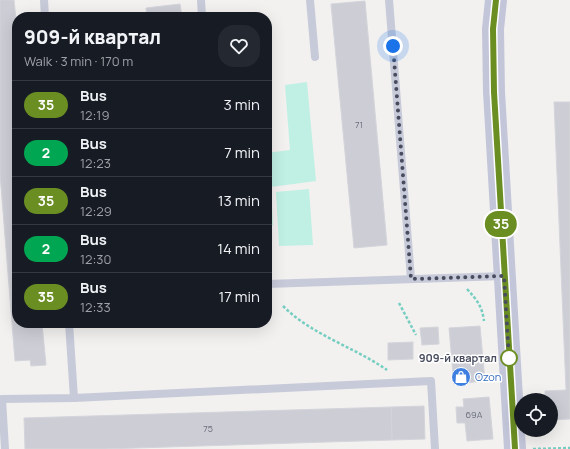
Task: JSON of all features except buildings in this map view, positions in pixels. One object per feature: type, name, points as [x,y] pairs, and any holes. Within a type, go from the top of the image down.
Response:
[{"type":"street","points":[[496,0],[493,29],[494,92],[515,449]]},
{"type":"lane","points":[[44,0],[45,12]]},
{"type":"lane","points":[[201,0],[202,12]]},
{"type":"lane","points":[[310,0],[315,57]]},
{"type":"lane","points":[[389,0],[411,279]]},
{"type":"lane","points":[[272,284],[504,276]]},
{"type":"lane","points":[[69,328],[74,398]]},
{"type":"lane","points":[[5,449],[2,399],[74,398],[431,381],[435,449]]},
{"type":"path","points":[[456,277],[483,309],[484,321]]},
{"type":"path","points":[[399,303],[416,335]]},
{"type":"path","points":[[282,306],[300,322],[374,362],[405,382]]},
{"type":"path","points":[[526,449],[570,448]]},
{"type":"green space","points":[[307,82],[316,181],[272,187],[272,152],[290,150],[285,85]]},
{"type":"green space","points":[[309,189],[313,245],[279,246],[276,192]]},
{"type":"bus line","name":"35","points":[[496,0],[493,29],[494,92],[515,449]]},
{"type":"place","name":"909-й квартал","points":[[509,358]]},
{"type":"place","name":"Ozon","points":[[461,377]]},
{"type":"route","points":[[393,46],[411,279],[504,276],[509,358]]}]
